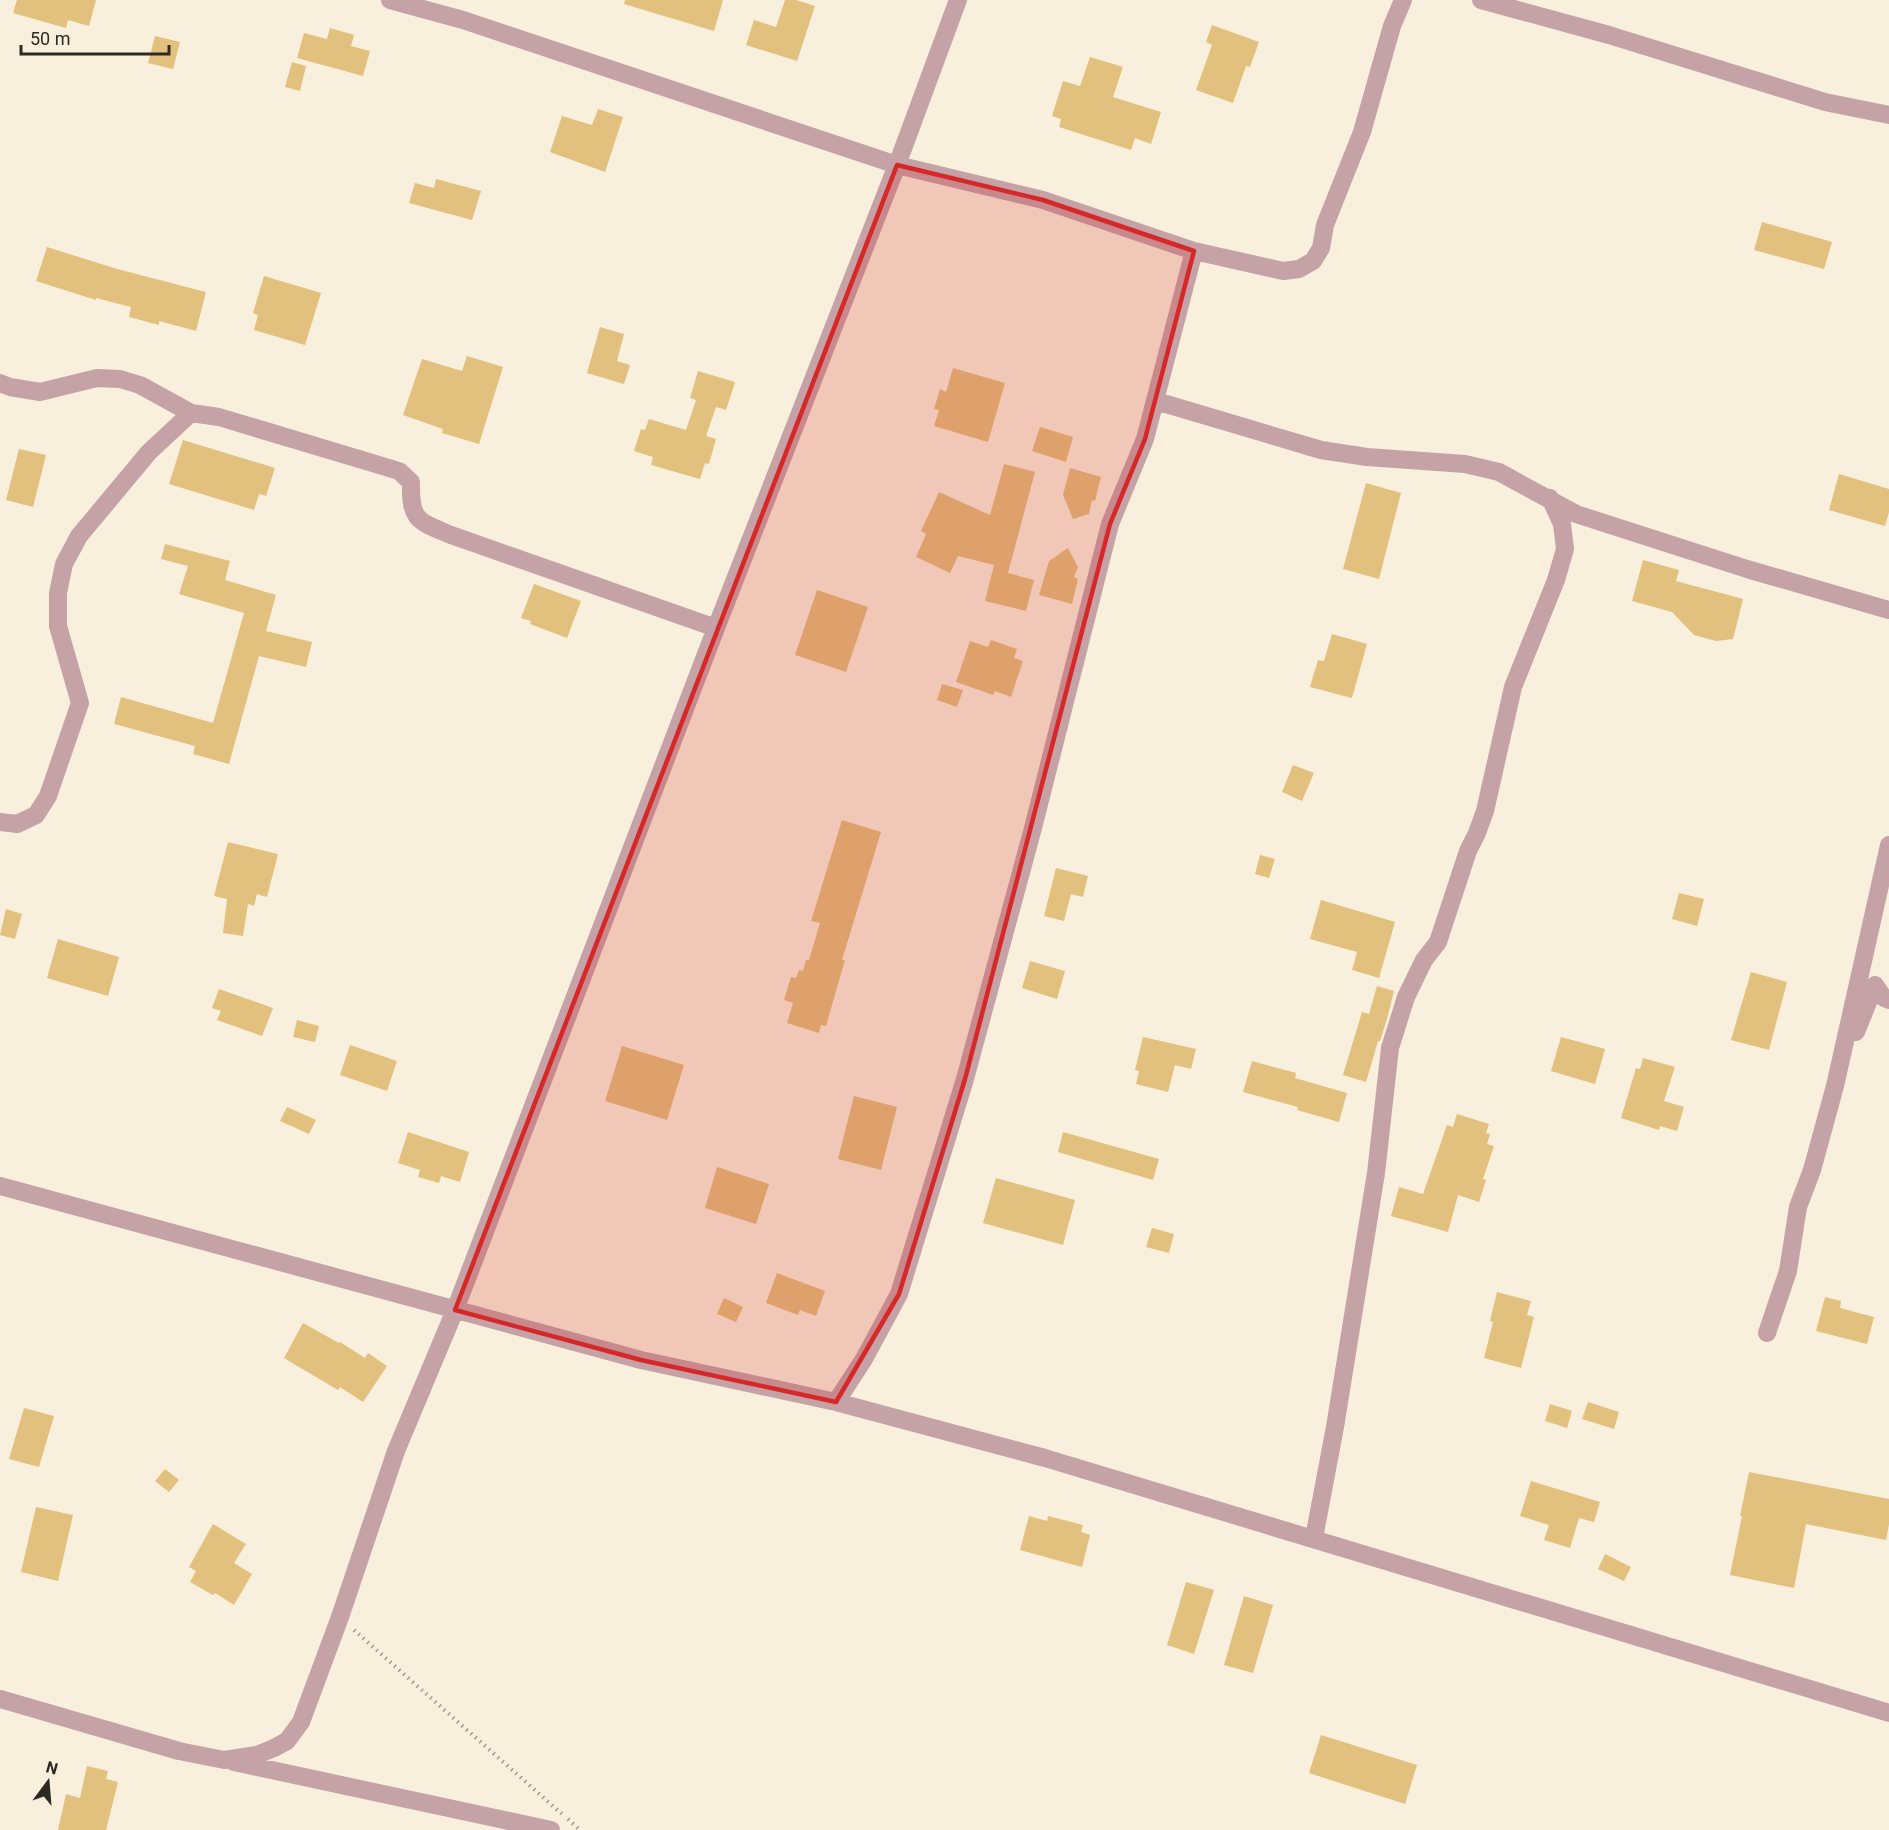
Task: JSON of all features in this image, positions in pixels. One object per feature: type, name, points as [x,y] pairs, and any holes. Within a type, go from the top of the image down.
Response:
[{"type":"street","points":[[390,0],[486,28],[897,165],[1043,201],[1194,250],[1283,271],[1299,269],[1313,261],[1321,248],[1325,225],[1362,132],[1392,26],[1403,0]]},
{"type":"street","points":[[224,1760],[257,1755],[287,1740],[301,1722],[340,1617],[396,1451],[455,1310],[716,628],[897,165],[958,0]]},
{"type":"street","points":[[1392,26],[1419,0]]},
{"type":"street","points":[[1481,0],[1609,35],[1825,102],[1889,115]]},
{"type":"street","points":[[836,1402],[864,1359],[899,1294],[968,1068],[1033,828],[1110,524],[1145,439],[1194,250]]},
{"type":"street","points":[[0,383],[40,392],[97,378],[120,379],[140,385],[191,413],[219,417],[399,471],[411,482],[414,515],[425,524],[716,628]]},
{"type":"street","points":[[1156,401],[1321,450],[1367,458],[1465,464],[1499,472],[1576,514],[1747,569],[1889,610]]},
{"type":"street","points":[[0,822],[17,824],[36,815],[48,796],[80,703],[58,626],[58,593],[64,564],[79,536],[149,452],[191,413]]},
{"type":"street","points":[[1314,1538],[1333,1437],[1376,1173],[1390,1048],[1406,997],[1424,960],[1438,942],[1468,851],[1485,811],[1513,687],[1556,580],[1565,549],[1562,524],[1550,498]]},
{"type":"street","points":[[1767,1333],[1788,1271],[1798,1207],[1812,1170],[1835,1086],[1889,845]]},
{"type":"street","points":[[1835,1086],[1875,985],[1884,998],[1889,1000]]},
{"type":"street","points":[[0,1186],[641,1360],[836,1402],[1045,1458],[1889,1713]]},
{"type":"street","points":[[0,1699],[179,1751],[551,1830]]},
{"type":"path","points":[[340,1617],[580,1830]]},
{"type":"highlighted area","points":[[897,165],[1043,200],[1194,251],[1145,439],[1110,524],[965,1079],[899,1294],[836,1402],[641,1360],[455,1310]]},
{"type":"building","points":[[17,0],[96,0],[89,26],[68,20],[66,28],[13,13]]},
{"type":"building","points":[[625,0],[723,0],[714,31],[624,4]]},
{"type":"building","points":[[785,0],[796,0],[815,6],[797,61],[746,45],[754,20],[776,27]]},
{"type":"building","points":[[1212,25],[1259,42],[1250,67],[1246,66],[1233,103],[1196,90],[1212,45],[1206,42]]},
{"type":"building","points":[[330,28],[354,35],[351,46],[370,51],[363,76],[297,58],[304,33],[327,39]]},
{"type":"building","points":[[155,36],[180,42],[173,69],[148,63]]},
{"type":"building","points":[[1090,57],[1123,67],[1113,97],[1161,112],[1151,144],[1135,138],[1131,150],[1059,127],[1061,119],[1052,116],[1063,81],[1080,86]]},
{"type":"building","points":[[292,62],[306,66],[300,91],[285,87]]},
{"type":"building","points":[[598,109],[623,117],[605,172],[550,152],[562,116],[592,125]]},
{"type":"building","points":[[436,179],[481,191],[472,220],[409,203],[415,183],[434,188]]},
{"type":"building","points":[[1762,222],[1832,242],[1824,269],[1754,250]]},
{"type":"building","points":[[47,247],[117,269],[206,292],[196,331],[159,321],[159,325],[129,317],[131,307],[96,298],[96,300],[36,281]]},
{"type":"building","points":[[264,276],[321,293],[305,345],[254,330],[258,315],[253,313]]},
{"type":"building","points":[[600,327],[624,334],[617,361],[630,365],[624,384],[587,373]]},
{"type":"building","points":[[467,356],[503,367],[479,444],[442,433],[443,429],[403,415],[422,359],[462,371]]},
{"type":"building","points":[[953,368],[1005,383],[988,442],[934,426],[939,410],[934,409],[940,389],[946,392]]},
{"type":"building","points":[[698,371],[735,382],[726,410],[716,407],[706,436],[716,439],[709,464],[705,463],[700,479],[651,465],[653,457],[634,451],[641,429],[645,430],[649,419],[686,430],[696,400],[690,398]]},
{"type":"building","points":[[1040,427],[1073,437],[1066,462],[1032,451]]},
{"type":"building","points":[[183,440],[275,468],[266,496],[259,494],[254,510],[169,484]]},
{"type":"building","points":[[19,449],[46,455],[33,507],[6,500]]},
{"type":"building","points":[[1004,464],[1035,472],[1008,573],[1034,580],[1026,611],[985,601],[994,565],[958,556],[950,573],[916,557],[926,534],[921,531],[939,492],[990,515]]},
{"type":"building","points":[[1070,468],[1101,477],[1089,514],[1073,519],[1063,495]]},
{"type":"building","points":[[1839,474],[1889,489],[1889,512],[1885,526],[1829,510]]},
{"type":"building","points":[[1366,483],[1401,493],[1379,579],[1343,569]]},
{"type":"building","points":[[165,544],[230,561],[225,580],[276,595],[266,631],[312,642],[306,667],[259,656],[229,764],[193,754],[195,746],[114,724],[121,697],[213,723],[244,613],[179,594],[188,566],[161,559]]},
{"type":"building","points":[[1068,548],[1078,567],[1074,577],[1078,579],[1072,604],[1039,595],[1049,561]]},
{"type":"building","points":[[1643,560],[1679,570],[1676,581],[1743,599],[1733,639],[1716,641],[1694,635],[1672,612],[1632,601]]},
{"type":"building","points":[[534,584],[581,601],[567,638],[530,624],[531,621],[521,618]]},
{"type":"building","points":[[817,590],[868,607],[846,672],[795,655]]},
{"type":"building","points":[[1332,634],[1367,644],[1352,698],[1310,687],[1318,660],[1324,661]]},
{"type":"building","points":[[991,640],[1017,649],[1014,658],[1023,661],[1011,697],[995,691],[993,695],[956,682],[970,641],[988,647]]},
{"type":"building","points":[[942,684],[963,690],[957,707],[937,700]]},
{"type":"building","points":[[1293,765],[1314,773],[1302,801],[1282,792]]},
{"type":"building","points":[[842,820],[881,832],[842,960],[845,960],[826,1026],[821,1025],[819,1033],[787,1023],[793,1003],[784,1000],[791,977],[796,978],[799,970],[803,971],[806,960],[809,960],[820,923],[811,921]]},
{"type":"building","points":[[228,842],[278,854],[267,897],[257,894],[254,906],[248,904],[243,936],[223,933],[227,899],[214,896]]},
{"type":"building","points":[[1260,855],[1275,859],[1269,878],[1255,874]]},
{"type":"building","points":[[1056,868],[1088,876],[1083,897],[1071,894],[1064,921],[1044,916]]},
{"type":"building","points":[[1679,893],[1704,899],[1697,926],[1672,919]]},
{"type":"building","points":[[1321,900],[1395,922],[1379,978],[1352,970],[1357,952],[1310,939]]},
{"type":"building","points":[[6,909],[22,914],[15,939],[0,935]]},
{"type":"building","points":[[58,939],[119,957],[108,996],[47,978]]},
{"type":"building","points":[[1030,961],[1065,971],[1057,999],[1022,988]]},
{"type":"building","points":[[1751,972],[1787,982],[1769,1050],[1731,1040]]},
{"type":"building","points":[[1377,986],[1394,991],[1366,1082],[1343,1075],[1362,1012],[1369,1014]]},
{"type":"building","points":[[219,989],[273,1008],[262,1036],[217,1020],[221,1011],[212,1008]]},
{"type":"building","points":[[297,1020],[319,1026],[315,1042],[293,1037]]},
{"type":"building","points":[[1143,1037],[1196,1049],[1191,1069],[1175,1065],[1168,1092],[1136,1084],[1139,1071],[1135,1070]]},
{"type":"building","points":[[1561,1037],[1605,1049],[1595,1084],[1551,1071]]},
{"type":"building","points":[[350,1045],[397,1061],[387,1091],[340,1075]]},
{"type":"building","points":[[622,1046],[684,1065],[667,1120],[605,1101]]},
{"type":"building","points":[[1643,1058],[1675,1067],[1664,1101],[1684,1107],[1677,1131],[1660,1126],[1659,1130],[1621,1118],[1636,1068],[1640,1069]]},
{"type":"building","points":[[1252,1061],[1296,1073],[1295,1078],[1347,1093],[1339,1122],[1297,1110],[1298,1107],[1243,1092]]},
{"type":"building","points":[[854,1096],[897,1107],[881,1170],[838,1159]]},
{"type":"building","points":[[287,1107],[316,1120],[309,1134],[280,1121]]},
{"type":"building","points":[[1457,1114],[1489,1124],[1486,1133],[1490,1134],[1487,1144],[1494,1146],[1483,1179],[1486,1180],[1479,1202],[1458,1195],[1448,1232],[1391,1216],[1399,1187],[1423,1194],[1447,1125],[1453,1127]]},
{"type":"building","points":[[408,1132],[469,1152],[460,1182],[441,1176],[439,1183],[418,1177],[420,1170],[398,1163]]},
{"type":"building","points":[[1063,1132],[1159,1159],[1153,1180],[1058,1152]]},
{"type":"building","points":[[717,1167],[769,1184],[756,1224],[705,1208]]},
{"type":"building","points":[[996,1178],[1075,1200],[1063,1245],[983,1223]]},
{"type":"building","points":[[1152,1228],[1174,1234],[1169,1253],[1146,1247]]},
{"type":"building","points":[[777,1273],[825,1291],[816,1316],[800,1310],[798,1315],[766,1303]]},
{"type":"building","points":[[1497,1292],[1531,1301],[1527,1315],[1534,1317],[1521,1368],[1484,1358],[1493,1322],[1490,1321]]},
{"type":"building","points":[[1825,1297],[1841,1301],[1840,1308],[1874,1317],[1867,1344],[1816,1331]]},
{"type":"building","points":[[724,1298],[743,1307],[736,1322],[717,1314]]},
{"type":"building","points":[[303,1323],[365,1358],[368,1353],[387,1366],[363,1402],[340,1387],[338,1390],[284,1358]]},
{"type":"building","points":[[1588,1402],[1619,1412],[1614,1429],[1582,1419]]},
{"type":"building","points":[[1550,1404],[1572,1411],[1567,1428],[1545,1421]]},
{"type":"building","points":[[24,1408],[54,1416],[39,1467],[9,1459]]},
{"type":"building","points":[[165,1469],[179,1480],[169,1492],[155,1481]]},
{"type":"building","points":[[1749,1472],[1889,1499],[1889,1524],[1886,1540],[1806,1524],[1794,1588],[1730,1575]]},
{"type":"building","points":[[1531,1481],[1600,1502],[1594,1522],[1579,1518],[1570,1548],[1544,1540],[1549,1525],[1520,1516]]},
{"type":"building","points":[[36,1507],[73,1515],[58,1581],[21,1572]]},
{"type":"building","points":[[1029,1516],[1047,1521],[1048,1516],[1083,1525],[1081,1532],[1090,1535],[1082,1567],[1020,1550]]},
{"type":"building","points":[[213,1524],[246,1544],[234,1563],[252,1574],[234,1605],[215,1593],[213,1595],[190,1582],[196,1571],[189,1567]]},
{"type":"building","points":[[1605,1554],[1631,1567],[1624,1581],[1598,1569]]},
{"type":"building","points":[[1186,1582],[1214,1590],[1194,1654],[1167,1645]]},
{"type":"building","points":[[1244,1596],[1273,1605],[1253,1673],[1224,1665]]},
{"type":"building","points":[[1321,1735],[1417,1765],[1405,1804],[1309,1773]]},
{"type":"building","points":[[87,1766],[108,1771],[106,1779],[118,1782],[106,1830],[58,1830],[66,1794],[80,1798]]}]
